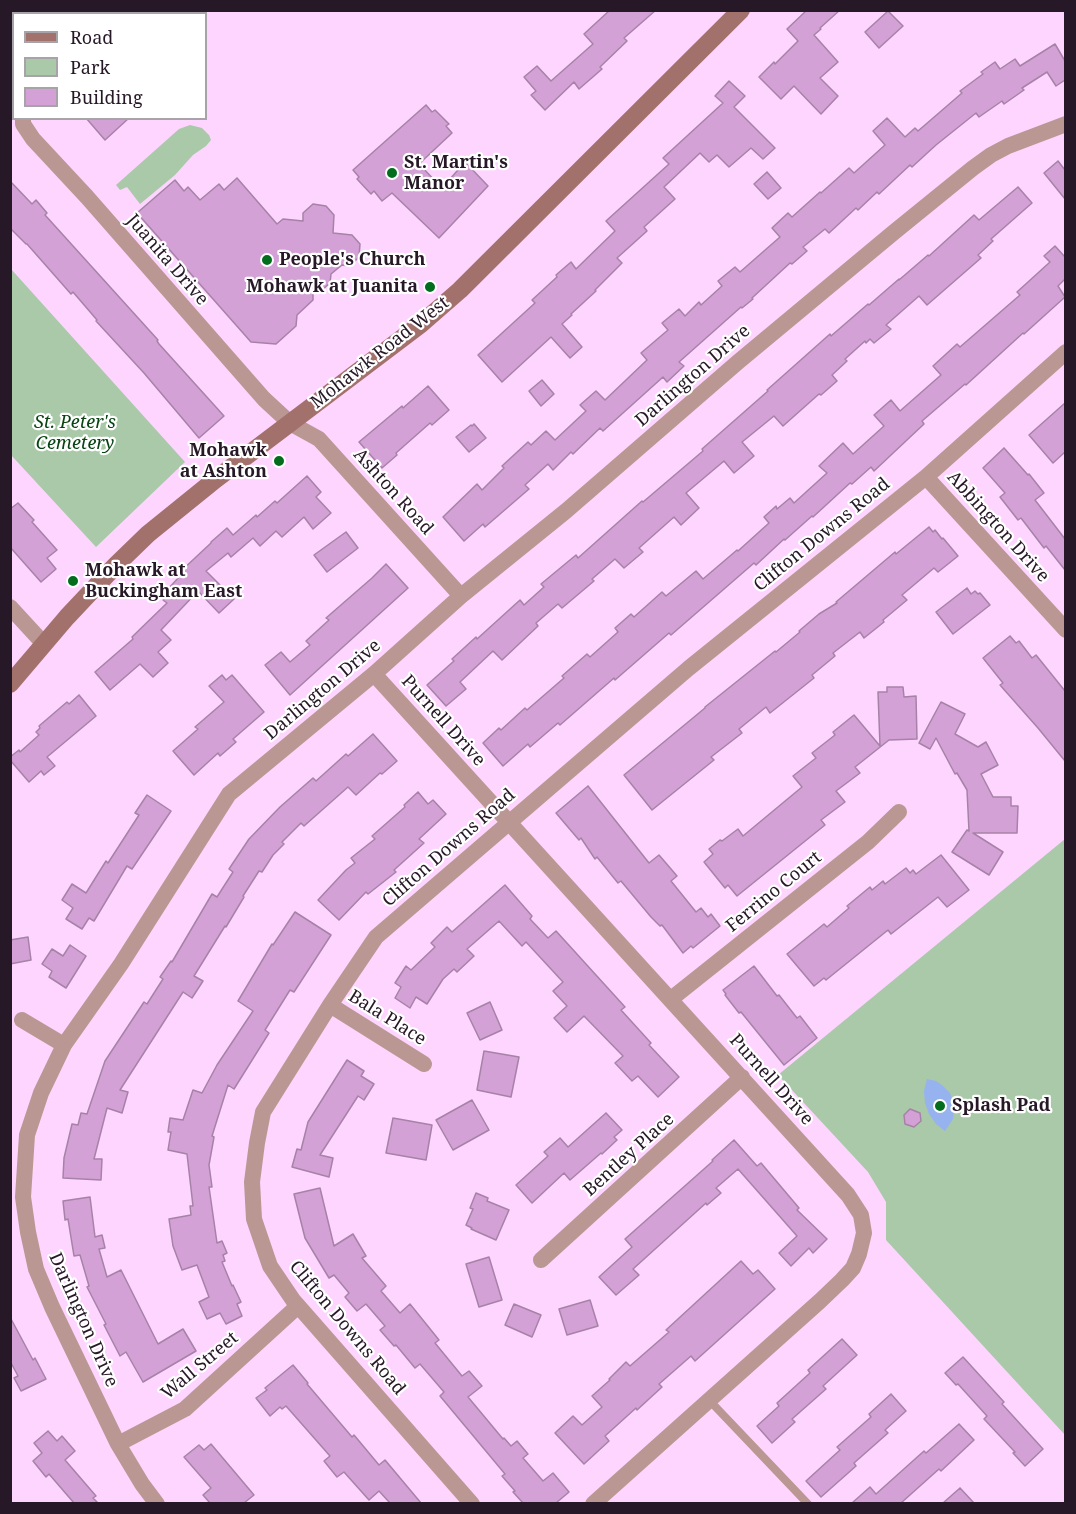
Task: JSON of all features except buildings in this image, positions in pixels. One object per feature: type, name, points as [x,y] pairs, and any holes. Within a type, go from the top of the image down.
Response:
[{"type":"main road","name":"Mohawk Road West","points":[[10,684],[67,617],[153,530],[216,479],[412,331],[460,290],[741,10]]},
{"type":"street","name":"Juanita Drive","points":[[23,120],[23,124],[33,139],[87,197],[247,381],[290,423]]},
{"type":"street","name":"Darlington Drive","points":[[157,1503],[142,1484],[118,1444],[36,1269],[17,1165],[42,1093],[64,1045],[121,964],[229,794],[374,674],[461,596],[566,511],[747,355],[973,168],[1008,146],[1065,124]]},
{"type":"street","name":"Clifton Downs Road","points":[[472,1503],[298,1306],[270,1266],[254,1219],[252,1182],[263,1112],[376,937],[689,668],[926,477],[1065,352]]},
{"type":"street","name":"Ashton Road","points":[[290,423],[319,439],[461,596]]},
{"type":"street","name":"Abbington Drive","points":[[926,477],[1065,630]]},
{"type":"street","points":[[10,607],[44,644]]},
{"type":"street","name":"Purnell Drive","points":[[374,674],[742,1077],[848,1195],[861,1215],[864,1227],[859,1254],[853,1268],[842,1280],[593,1503]]},
{"type":"street","name":"Ferrino Court","points":[[671,999],[868,842],[899,812]]},
{"type":"street","name":"Bala Place","points":[[330,1005],[424,1064]]},
{"type":"street","points":[[22,1020],[64,1045]]},
{"type":"street","name":"Bentley Place","points":[[542,1260],[742,1077]]},
{"type":"street","name":"Wall Street","points":[[118,1444],[185,1408],[298,1306]]},
{"type":"lane","points":[[709,1400],[808,1503]]},
{"type":"green space","points":[[190,125],[202,128],[211,140],[175,175],[140,204],[127,187],[120,190],[116,185],[179,129]]},
{"type":"green space","name":"St. Peter's Cemetery","points":[[11,269],[185,462],[96,547],[11,455]]},
{"type":"green space","points":[[1065,839],[1065,1435],[886,1240],[886,1202],[868,1172],[778,1075]]},
{"type":"water","name":"Splash Pad","points":[[927,1079],[943,1086],[950,1093],[953,1101],[953,1119],[945,1131],[936,1124],[925,1103],[924,1091]]},
{"type":"place","name":"St. Martin's Manor","points":[[392,173]]},
{"type":"place","name":"People's Church","points":[[267,260]]},
{"type":"place","name":"Mohawk at Juanita","points":[[430,287]]},
{"type":"place","name":"Mohawk at Ashton","points":[[279,461]]},
{"type":"place","name":"Mohawk at Buckingham East","points":[[73,581]]},
{"type":"place","name":"Splash Pad","points":[[940,1106]]}]
